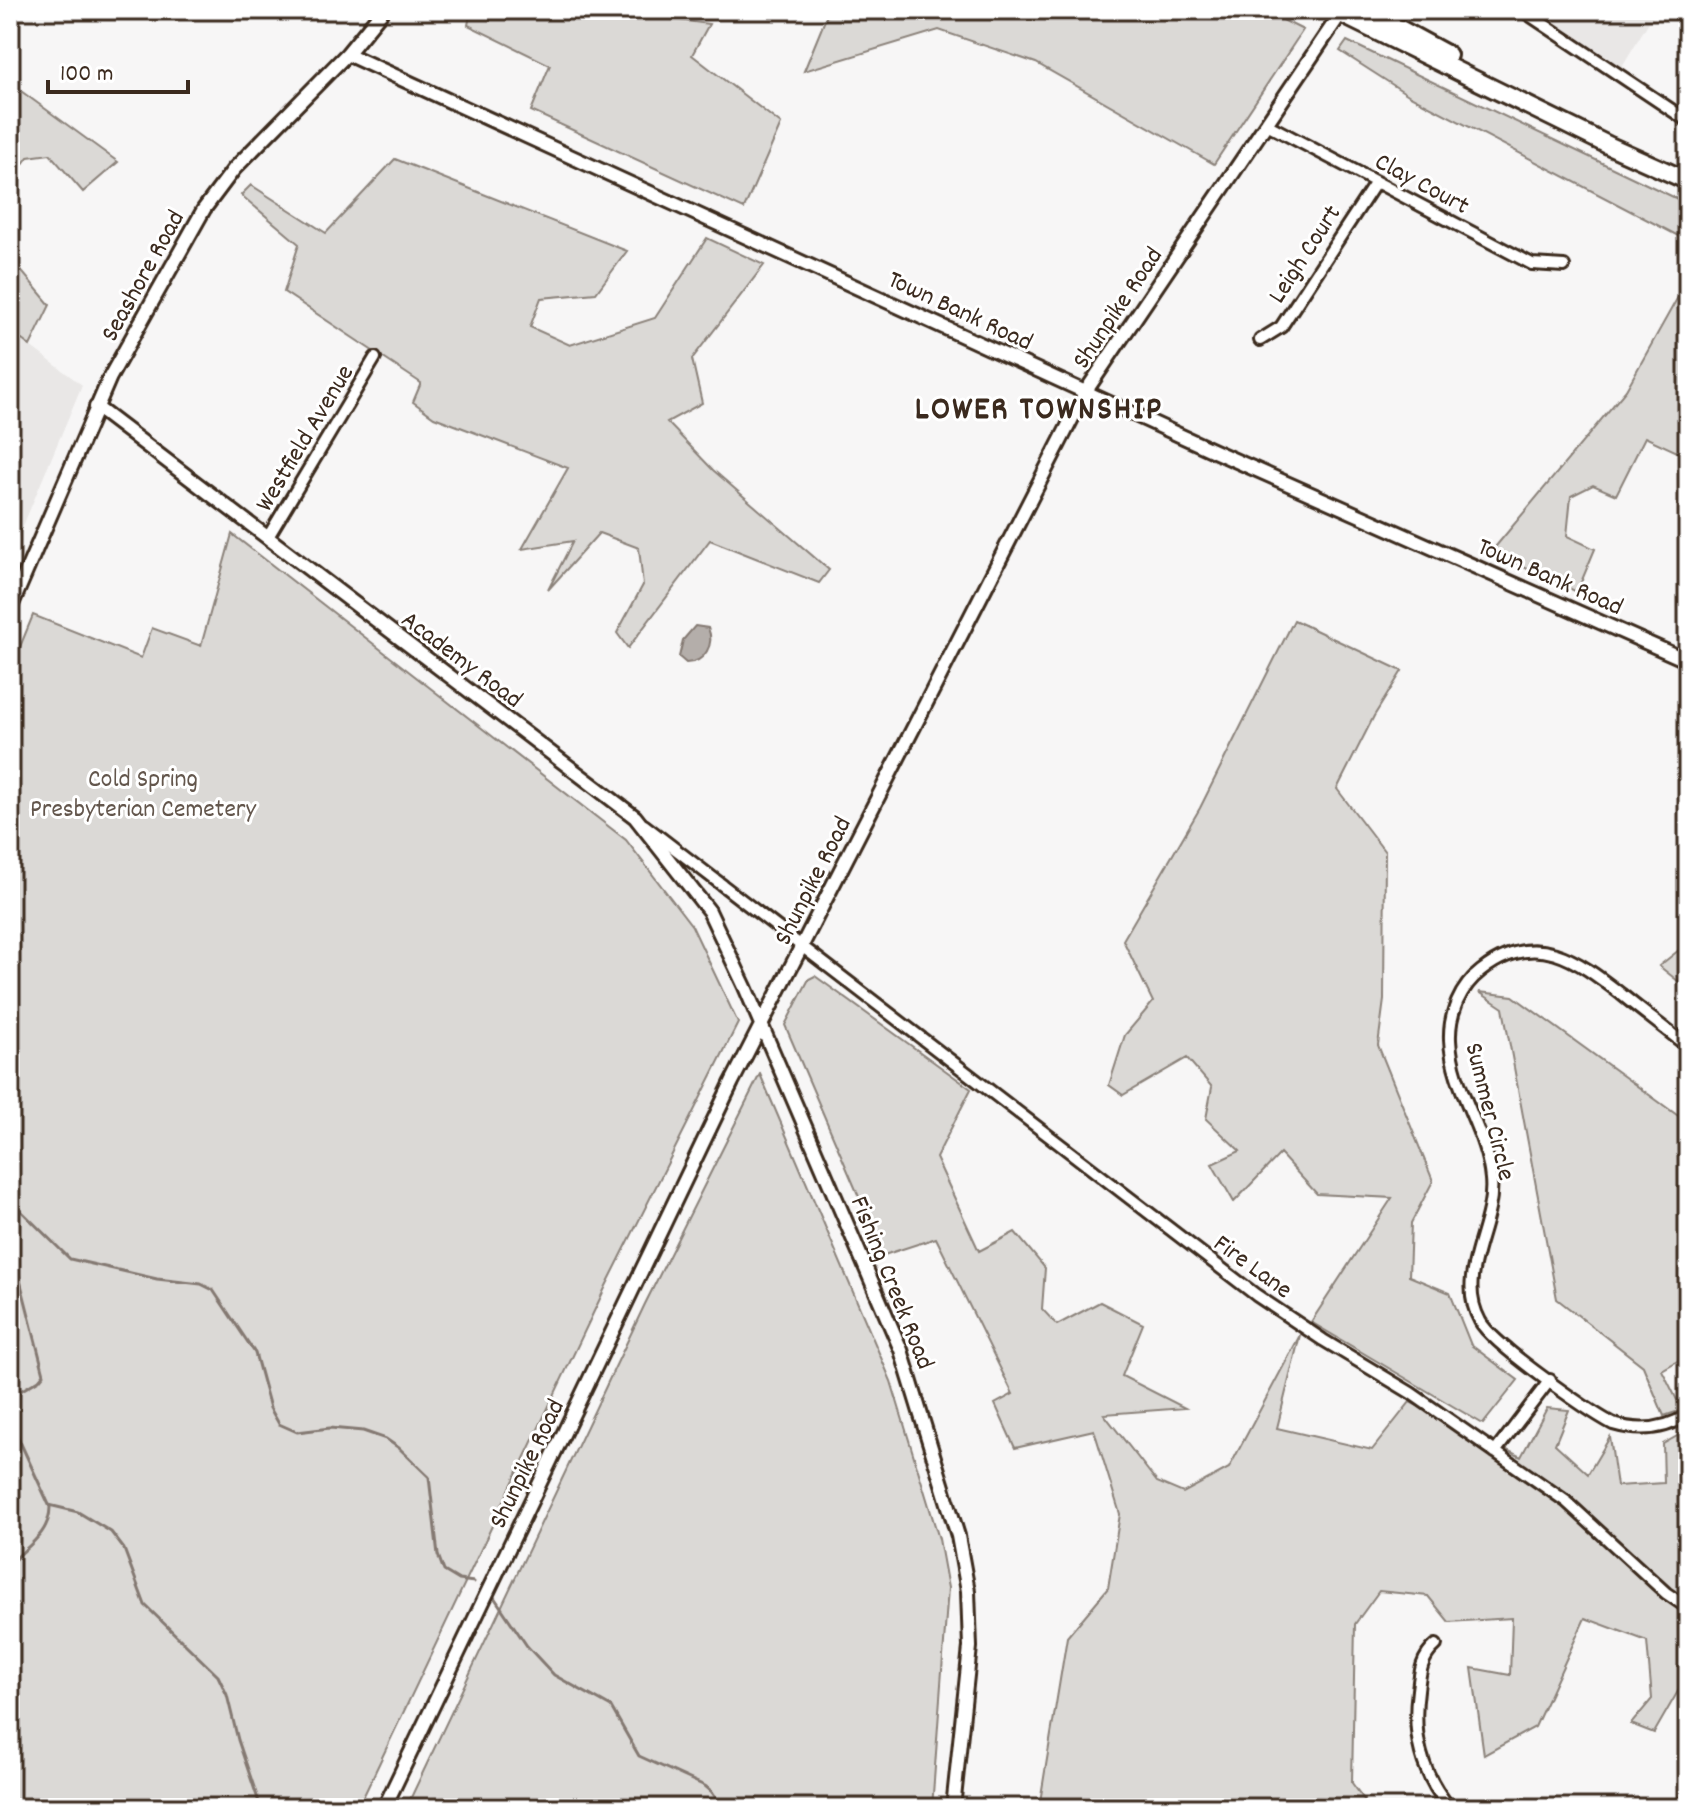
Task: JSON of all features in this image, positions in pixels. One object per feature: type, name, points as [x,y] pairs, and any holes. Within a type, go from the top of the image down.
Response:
[{"type":"highway","points":[[1365,10],[1610,146]]},
{"type":"highway","points":[[1339,11],[1610,146],[1688,181]]},
{"type":"street","name":"Seashore Road","points":[[10,609],[110,377],[204,209],[218,188],[347,54],[383,10]]},
{"type":"street","points":[[1522,10],[1688,121]]},
{"type":"street","name":"Shunpike Road","points":[[384,1808],[761,1025],[1086,391],[1339,11]]},
{"type":"street","name":"Town Bank Road","points":[[347,54],[1688,661]]},
{"type":"street","name":"Clay Court","points":[[1266,124],[1532,264],[1564,266]]},
{"type":"street","name":"Leigh Court","points":[[1260,340],[1281,327],[1376,182]]},
{"type":"street","name":"Westfield Avenue","points":[[268,537],[375,358]]},
{"type":"street","name":"Academy Road","points":[[96,407],[802,946]]},
{"type":"street","name":"Fishing Creek Road","points":[[635,817],[709,911],[901,1350],[958,1536],[968,1591],[970,1634],[953,1808]]},
{"type":"street","name":"Fire Lane","points":[[802,946],[1256,1295],[1411,1393],[1567,1502],[1666,1593],[1688,1608]]},
{"type":"street","name":"Summer Circle","points":[[1688,1047],[1583,965],[1571,958],[1542,951],[1513,954],[1488,965],[1466,986],[1454,1010],[1450,1036],[1451,1051],[1491,1179],[1489,1208],[1471,1274],[1471,1299],[1481,1323],[1488,1333],[1602,1418],[1628,1428],[1653,1429],[1688,1415]]},
{"type":"street","points":[[1495,1452],[1550,1380]]},
{"type":"street","points":[[1436,1645],[1421,1666],[1415,1712],[1416,1731],[1424,1766],[1450,1808]]},
{"type":"street","points":[[1680,1808],[1688,1797]]},
{"type":"shaded area","points":[[1557,10],[1656,10],[1621,68],[1549,21]]},
{"type":"shaded area","points":[[10,331],[82,385],[10,557]]},
{"type":"shaded area","points":[[695,626],[708,628],[709,646],[698,660],[686,663],[679,657],[683,640]]},
{"type":"green space","points":[[471,10],[648,10],[647,16],[709,24],[692,55],[781,124],[744,209],[531,111],[550,65],[468,25]]},
{"type":"green space","points":[[829,10],[1263,10],[1303,30],[1214,164],[1036,63],[939,30],[804,71]]},
{"type":"green space","points":[[1347,41],[1688,204],[1688,241],[1410,96],[1340,51]]},
{"type":"green space","points":[[10,83],[118,162],[83,192],[50,154],[28,157],[10,182]]},
{"type":"green space","points":[[395,159],[627,251],[596,293],[541,298],[530,327],[570,345],[655,318],[707,238],[764,265],[692,359],[702,403],[667,422],[713,470],[829,570],[819,583],[710,540],[628,648],[617,633],[643,585],[639,548],[599,533],[548,590],[573,541],[522,549],[568,468],[434,417],[413,402],[421,383],[284,292],[299,244],[241,195],[251,185],[326,233]]},
{"type":"green space","points":[[10,264],[19,268],[50,305],[30,346],[10,331]]},
{"type":"green space","points":[[1688,279],[1688,457],[1645,437],[1616,495],[1593,485],[1571,496],[1567,536],[1595,549],[1577,592],[1491,552],[1626,390]]},
{"type":"green space","name":"Cold Spring Presbyterian Cemetery","points":[[232,534],[626,840],[692,926],[738,1023],[606,1286],[358,1808],[10,1808],[10,671],[33,615],[141,658],[152,628],[201,646]]},
{"type":"green space","points":[[1294,620],[1402,671],[1374,716],[1337,789],[1385,852],[1384,1000],[1378,1045],[1433,1181],[1411,1223],[1409,1276],[1450,1293],[1471,1345],[1518,1380],[1483,1424],[1311,1322],[1392,1198],[1317,1194],[1280,1154],[1234,1202],[1212,1164],[1240,1151],[1206,1119],[1212,1087],[1187,1058],[1123,1095],[1109,1085],[1125,1035],[1153,1002],[1123,940],[1200,808]]},
{"type":"green space","points":[[1684,946],[1688,947],[1688,989],[1659,966]]},
{"type":"green space","points":[[815,976],[971,1089],[936,1158],[979,1251],[1015,1232],[1045,1268],[1042,1309],[1057,1325],[1100,1302],[1143,1324],[1122,1376],[1185,1408],[1104,1414],[1157,1482],[1183,1493],[1229,1468],[1300,1335],[1277,1428],[1372,1450],[1410,1402],[1521,1457],[1547,1408],[1569,1410],[1555,1444],[1588,1474],[1610,1437],[1617,1486],[1664,1483],[1663,1444],[1688,1430],[1688,1674],[1654,1733],[1631,1724],[1652,1699],[1647,1641],[1585,1618],[1535,1727],[1484,1755],[1472,1668],[1510,1675],[1512,1618],[1449,1622],[1428,1596],[1379,1591],[1355,1624],[1352,1783],[1370,1808],[1039,1808],[1067,1637],[1108,1588],[1120,1514],[1094,1430],[1015,1448],[995,1404],[1013,1394],[936,1238],[884,1255],[785,1025],[809,979]]},
{"type":"green space","points":[[1479,992],[1513,996],[1688,1123],[1688,1355],[1662,1370],[1682,1410],[1664,1416],[1643,1366],[1557,1299],[1503,1008]]},
{"type":"green space","points":[[760,1074],[891,1381],[939,1539],[948,1588],[932,1808],[406,1808],[645,1304]]},
{"type":"waterway","points":[[10,1200],[70,1259],[157,1279],[201,1284],[213,1290],[255,1353],[270,1408],[279,1424],[297,1432],[330,1428],[363,1431],[386,1439],[399,1448],[429,1477],[438,1555],[444,1571],[459,1580],[474,1582]]},
{"type":"waterway","points":[[10,1241],[44,1374],[10,1397]]},
{"type":"waterway","points":[[10,1420],[50,1507],[42,1532],[10,1564]]},
{"type":"waterway","points":[[49,1505],[78,1512],[111,1532],[124,1549],[145,1605],[218,1676],[227,1695],[238,1740],[261,1808]]},
{"type":"waterway","points":[[494,1597],[527,1646],[554,1675],[611,1707],[639,1756],[705,1786],[723,1808]]},
{"type":"district","name":"LOWER TOWNSHIP","points":[[1039,406]]}]
